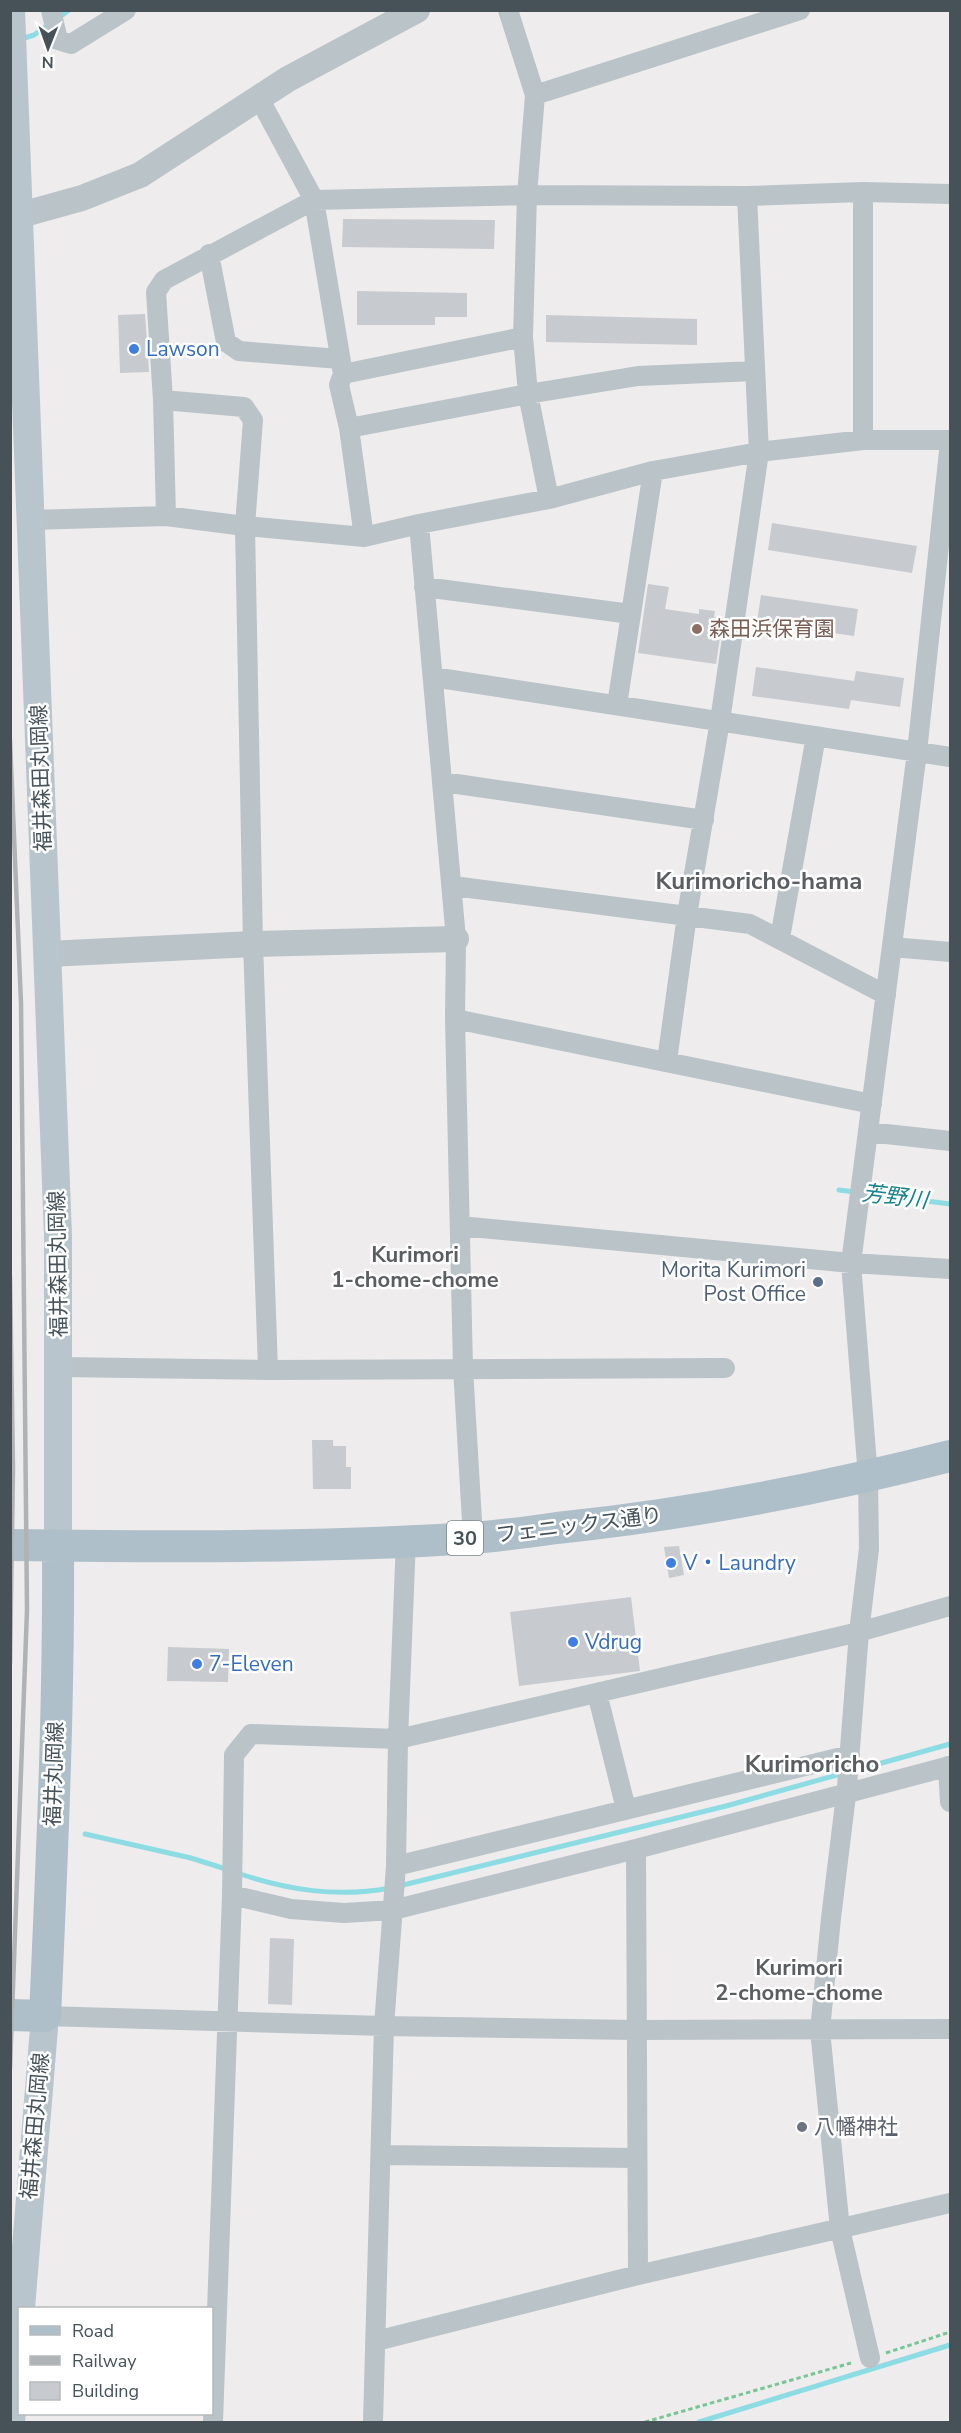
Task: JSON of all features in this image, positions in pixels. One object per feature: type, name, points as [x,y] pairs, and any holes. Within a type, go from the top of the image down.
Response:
[{"type":"main road","name":"福井森田丸岡線","points":[[11,10],[14,67],[15,216],[31,520],[58,1236],[58,1546]]},
{"type":"main road","name":"フェニックス通り","points":[[58,1546],[242,1546],[473,1538],[714,1507],[868,1477],[951,1456]]},
{"type":"main road","name":"30","points":[[10,1545],[58,1546]]},
{"type":"main road","name":"福井丸岡線","points":[[45,2016],[59,1623],[58,1546]]},
{"type":"main road","points":[[10,2015],[45,2016]]},
{"type":"main road","name":"福井森田丸岡線","points":[[21,2307],[45,2016]]},
{"type":"main road","points":[[11,2422],[18,2346]]},
{"type":"street","points":[[51,10],[57,40],[71,44],[126,10]]},
{"type":"street","points":[[15,216],[82,198],[140,175],[288,79],[417,10]]},
{"type":"street","points":[[508,10],[535,95],[527,195],[523,337],[528,394],[549,499]]},
{"type":"street","points":[[535,95],[800,10]]},
{"type":"street","points":[[259,98],[314,200],[341,367],[339,385],[349,428],[364,537]]},
{"type":"street","points":[[863,192],[863,440]]},
{"type":"street","points":[[166,516],[163,400],[156,292],[164,280],[314,200],[527,195],[747,196],[863,192],[951,194]]},
{"type":"street","points":[[667,1061],[687,915],[720,721],[759,452],[747,196]]},
{"type":"street","points":[[209,254],[226,342],[239,351],[341,367],[523,337]]},
{"type":"street","points":[[349,428],[638,376],[755,371]]},
{"type":"street","points":[[163,400],[244,406],[253,420],[245,526],[253,944],[268,1370]]},
{"type":"street","points":[[31,520],[166,516],[364,537],[418,524],[549,499],[653,471],[759,452],[863,440],[951,441],[945,546],[851,1263],[868,1477],[868,1549],[850,1755],[820,2030],[840,2229],[870,2358]]},
{"type":"street","points":[[617,705],[653,471]]},
{"type":"street","points":[[418,524],[453,886],[456,939],[454,1019],[463,1368],[473,1538]]},
{"type":"street","points":[[424,587],[631,614]]},
{"type":"street","points":[[433,677],[951,757]]},
{"type":"street","points":[[780,938],[816,736]]},
{"type":"street","points":[[443,782],[704,820]]},
{"type":"street","points":[[453,886],[750,924],[886,995]]},
{"type":"street","points":[[48,954],[253,944],[456,939]]},
{"type":"street","points":[[892,947],[951,952]]},
{"type":"street","points":[[454,1019],[872,1104]]},
{"type":"street","points":[[868,1132],[951,1141]]},
{"type":"street","points":[[460,1226],[851,1263],[951,1269]]},
{"type":"street","points":[[59,1368],[268,1370],[725,1368]]},
{"type":"street","points":[[373,2422],[384,2026],[396,1866],[398,1739],[406,1540]]},
{"type":"street","points":[[213,2422],[232,1895],[234,1755],[251,1734],[398,1739],[859,1632],[951,1606]]},
{"type":"street","points":[[597,1693],[626,1809]]},
{"type":"street","points":[[396,1866],[850,1755]]},
{"type":"street","points":[[232,1895],[291,1909],[344,1913],[393,1910],[636,1849],[846,1790],[949,1766],[951,1802]]},
{"type":"street","points":[[636,1849],[635,2030],[638,2275]]},
{"type":"street","points":[[45,2016],[384,2026],[635,2030],[951,2029]]},
{"type":"street","points":[[381,2155],[637,2158]]},
{"type":"street","points":[[376,2341],[638,2275],[951,2204]]},
{"type":"path","points":[[645,2422],[870,2358],[951,2332]]},
{"type":"building","points":[[343,219],[495,220],[494,249],[342,247]]},
{"type":"building","points":[[357,291],[467,293],[467,317],[435,317],[435,325],[357,325]]},
{"type":"building","points":[[145,314],[149,372],[120,373],[118,315]]},
{"type":"building","points":[[546,315],[697,319],[697,345],[546,342]]},
{"type":"building","points":[[772,523],[917,546],[912,573],[768,550]]},
{"type":"building","points":[[648,584],[669,587],[665,609],[699,614],[699,609],[715,611],[714,617],[723,618],[716,664],[638,653]]},
{"type":"building","points":[[761,595],[858,609],[854,636],[757,622]]},
{"type":"building","points":[[756,667],[854,681],[856,671],[904,678],[900,707],[851,700],[849,709],[752,696]]},
{"type":"building","points":[[312,1440],[333,1440],[333,1446],[346,1446],[346,1467],[351,1467],[351,1489],[313,1489]]},
{"type":"building","points":[[679,1546],[684,1575],[669,1578],[664,1547]]},
{"type":"building","points":[[631,1597],[640,1671],[519,1686],[510,1612]]},
{"type":"building","points":[[168,1647],[229,1649],[228,1682],[167,1681]]},
{"type":"building","points":[[270,1938],[294,1939],[292,2005],[268,2004]]},
{"type":"waterway","name":"芳野川","points":[[57,19],[69,10]]},
{"type":"waterway","name":"芳野川","points":[[21,39],[34,35],[49,24]]},
{"type":"waterway","name":"芳野川","points":[[839,1190],[855,1192]]},
{"type":"waterway","name":"芳野川","points":[[864,1193],[950,1204]]},
{"type":"waterway","points":[[853,1771],[950,1744]]},
{"type":"waterway","points":[[399,1886],[726,1806],[844,1773]]},
{"type":"waterway","points":[[85,1834],[191,1858],[229,1870]]},
{"type":"waterway","points":[[237,1873],[275,1884],[313,1891],[351,1892],[390,1888]]},
{"type":"waterway","points":[[699,2422],[950,2345]]},
{"type":"railway","points":[[10,740],[21,1003],[27,1610],[10,2068]]},
{"type":"railway","points":[[10,1277],[13,1469],[10,1663]]},
{"type":"place","name":"Lawson","points":[[134,349]]},
{"type":"place","name":"森田浜保育園","points":[[697,629]]},
{"type":"place","name":"Morita Kurimori Post Office","points":[[818,1282]]},
{"type":"place","name":"V・Laundry","points":[[671,1563]]},
{"type":"place","name":"Vdrug","points":[[573,1642]]},
{"type":"place","name":"7-Eleven","points":[[197,1664]]},
{"type":"place","name":"八幡神社","points":[[802,2127]]},
{"type":"district","name":"Kurimoricho-hama","points":[[759,881]]},
{"type":"district","name":"Kurimori 1-chome-chome","points":[[415,1268]]},
{"type":"district","name":"Kurimoricho","points":[[812,1764]]},
{"type":"district","name":"Kurimori 2-chome-chome","points":[[799,1980]]}]
